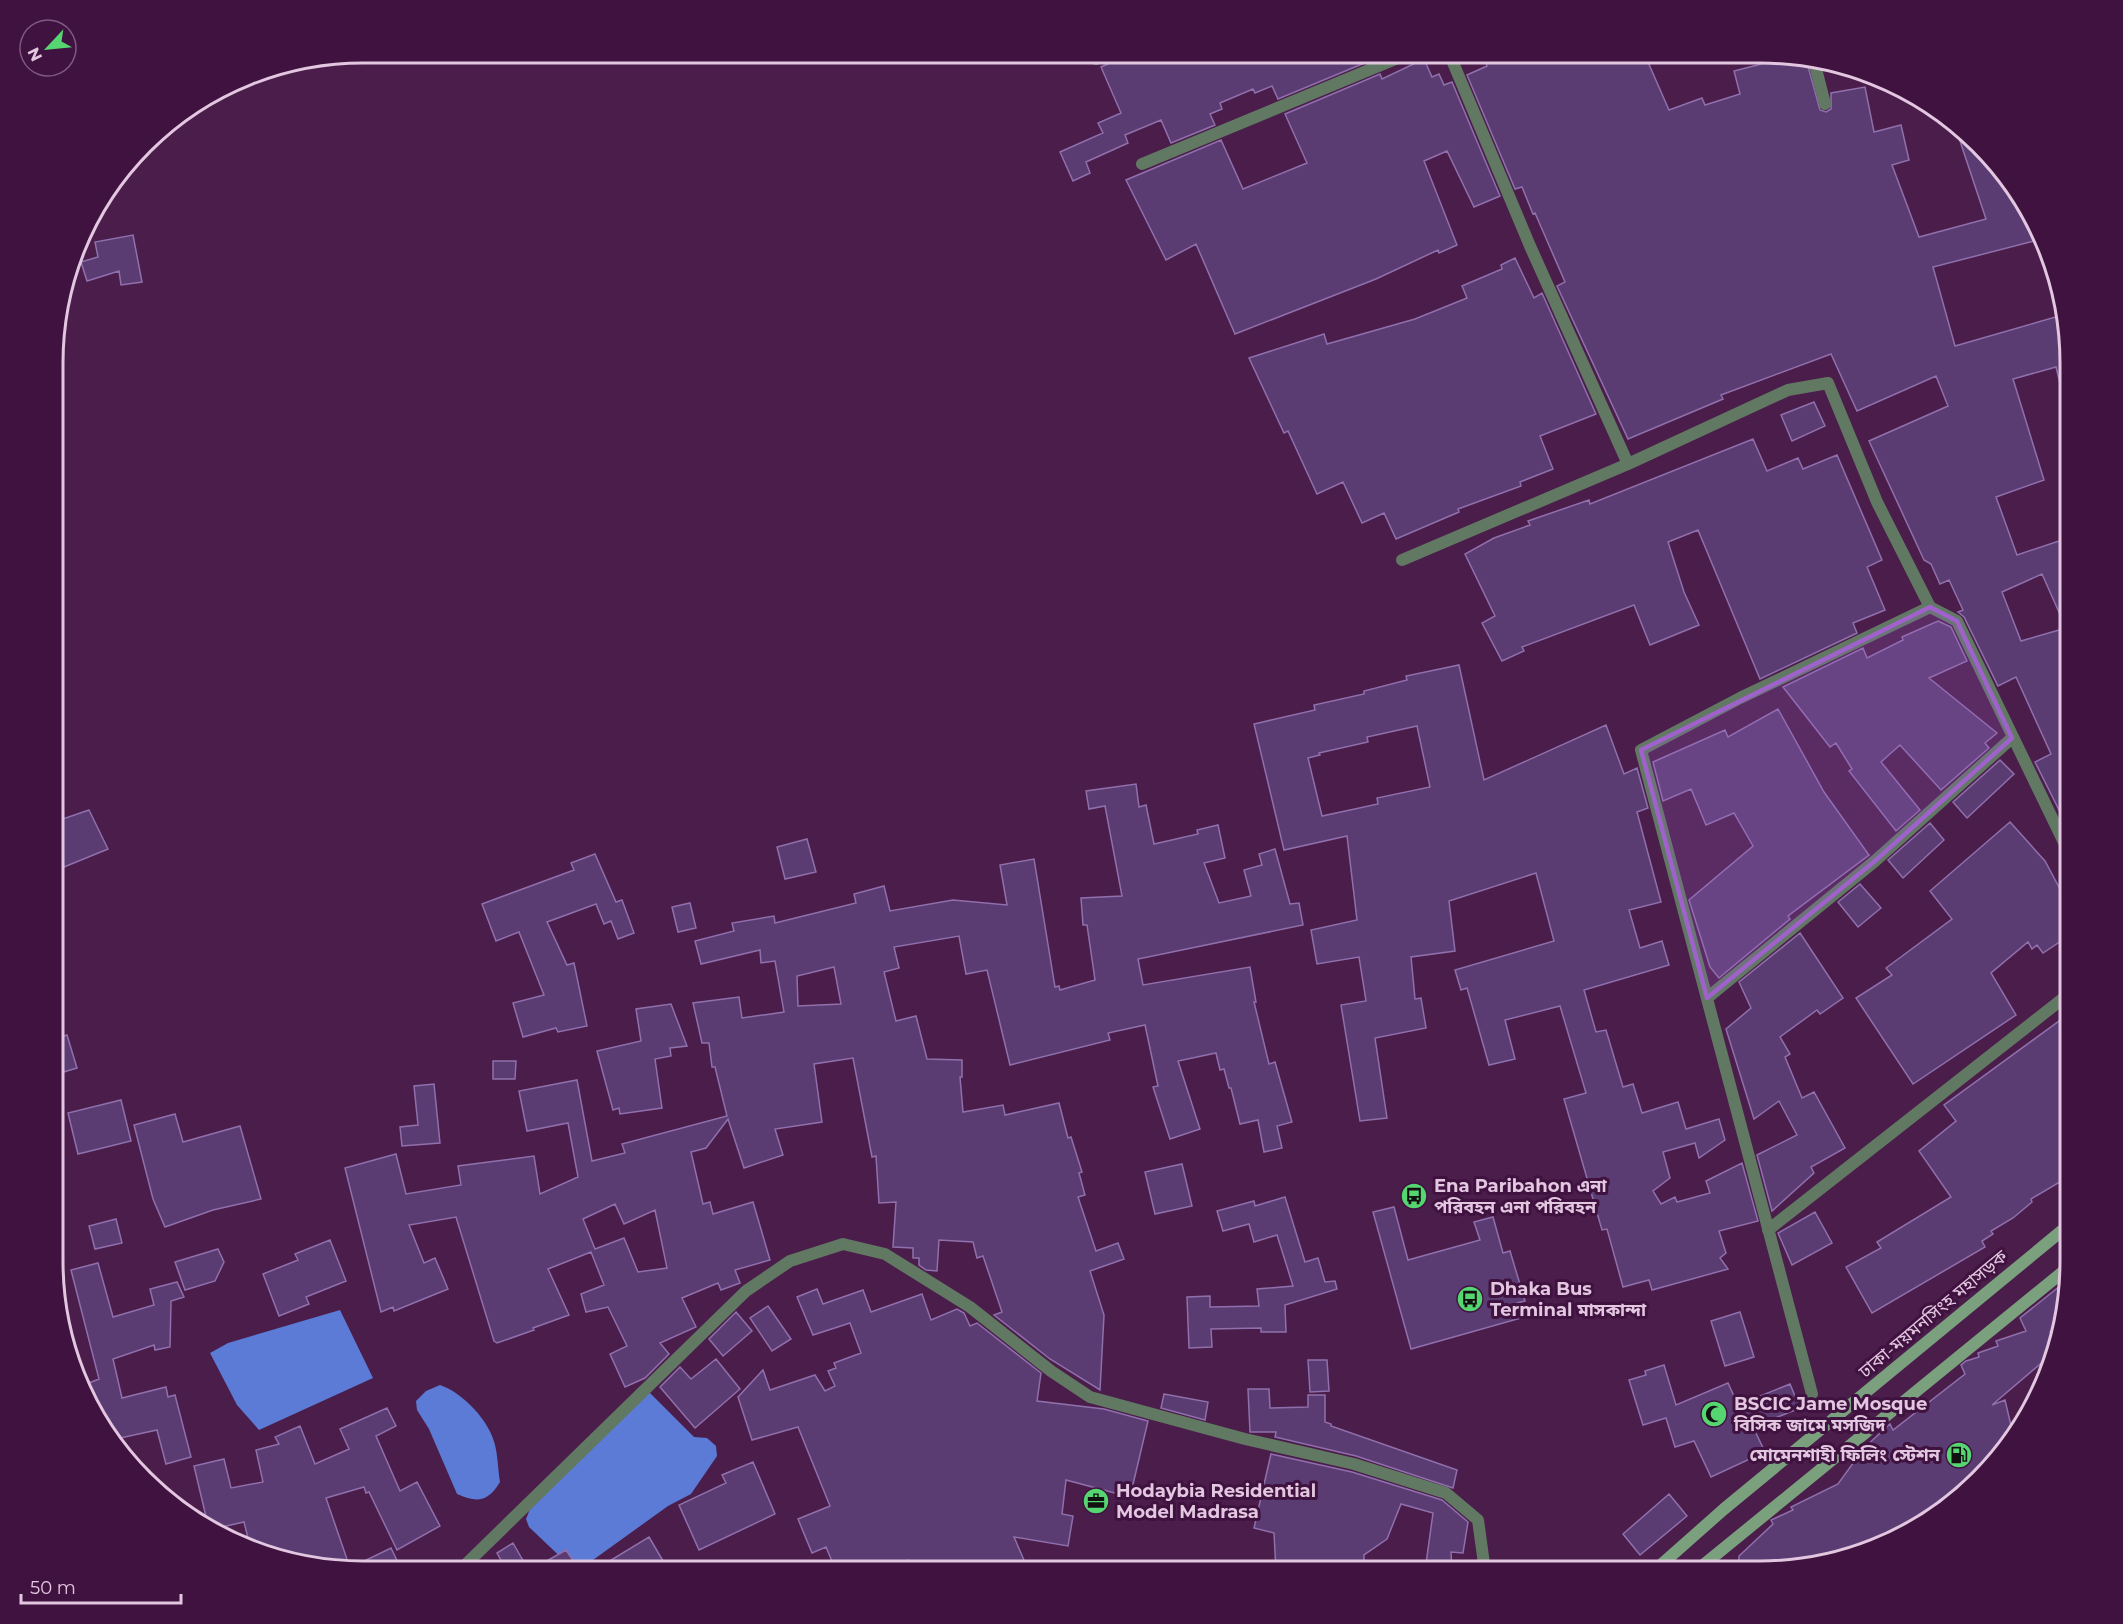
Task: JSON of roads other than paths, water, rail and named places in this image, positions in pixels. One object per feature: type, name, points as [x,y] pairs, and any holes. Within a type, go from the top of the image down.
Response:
[{"type":"main road","name":"ঢাকা-ময়মনসিংহ মহাসড়ক","points":[[1666,1561],[2060,1232]]},
{"type":"main road","points":[[1707,1561],[2059,1275]]},
{"type":"street","points":[[1142,164],[1385,63]]},
{"type":"street","points":[[1453,63],[1530,246],[1628,464]]},
{"type":"street","points":[[1816,69],[1825,104]]},
{"type":"street","points":[[1402,560],[1628,464],[1788,390],[1828,383],[1877,502],[1930,607],[1957,621],[2060,835]]},
{"type":"street","points":[[1812,1394],[1641,750],[1740,698],[1930,607]]},
{"type":"street","points":[[1707,998],[1875,861],[2012,738]]},
{"type":"street","points":[[1768,1230],[2060,1001]]},
{"type":"street","points":[[469,1561],[746,1291],[790,1262],[843,1244],[885,1254],[970,1307],[1051,1371],[1090,1397],[1245,1439],[1354,1464],[1446,1493],[1478,1520],[1484,1561]]},
{"type":"water","points":[[340,1310],[373,1378],[259,1430],[237,1405],[210,1353],[228,1343]]},
{"type":"water","points":[[440,1385],[466,1401],[481,1417],[492,1436],[500,1482],[491,1494],[481,1499],[470,1499],[457,1494],[429,1429],[417,1410],[416,1401],[426,1391]]},
{"type":"water","points":[[648,1391],[694,1437],[707,1438],[716,1446],[717,1456],[691,1494],[668,1506],[592,1561],[565,1561],[529,1527],[526,1519],[530,1509]]},
{"type":"place","name":"Ena Paribahon এনা পরিবহন এনা পরিবহন","points":[[1414,1196]]},
{"type":"place","name":"Dhaka Bus Terminal মাসকান্দা","points":[[1470,1299]]},
{"type":"place","name":"BSCIC Jame Mosque বিসিক জামে মসজিদ","points":[[1714,1414]]},
{"type":"place","name":"মোমেনশাহী ফিলিং স্টেশন","points":[[1959,1455]]},
{"type":"place","name":"Hodaybia Residential Model Madrasa","points":[[1096,1501]]}]
